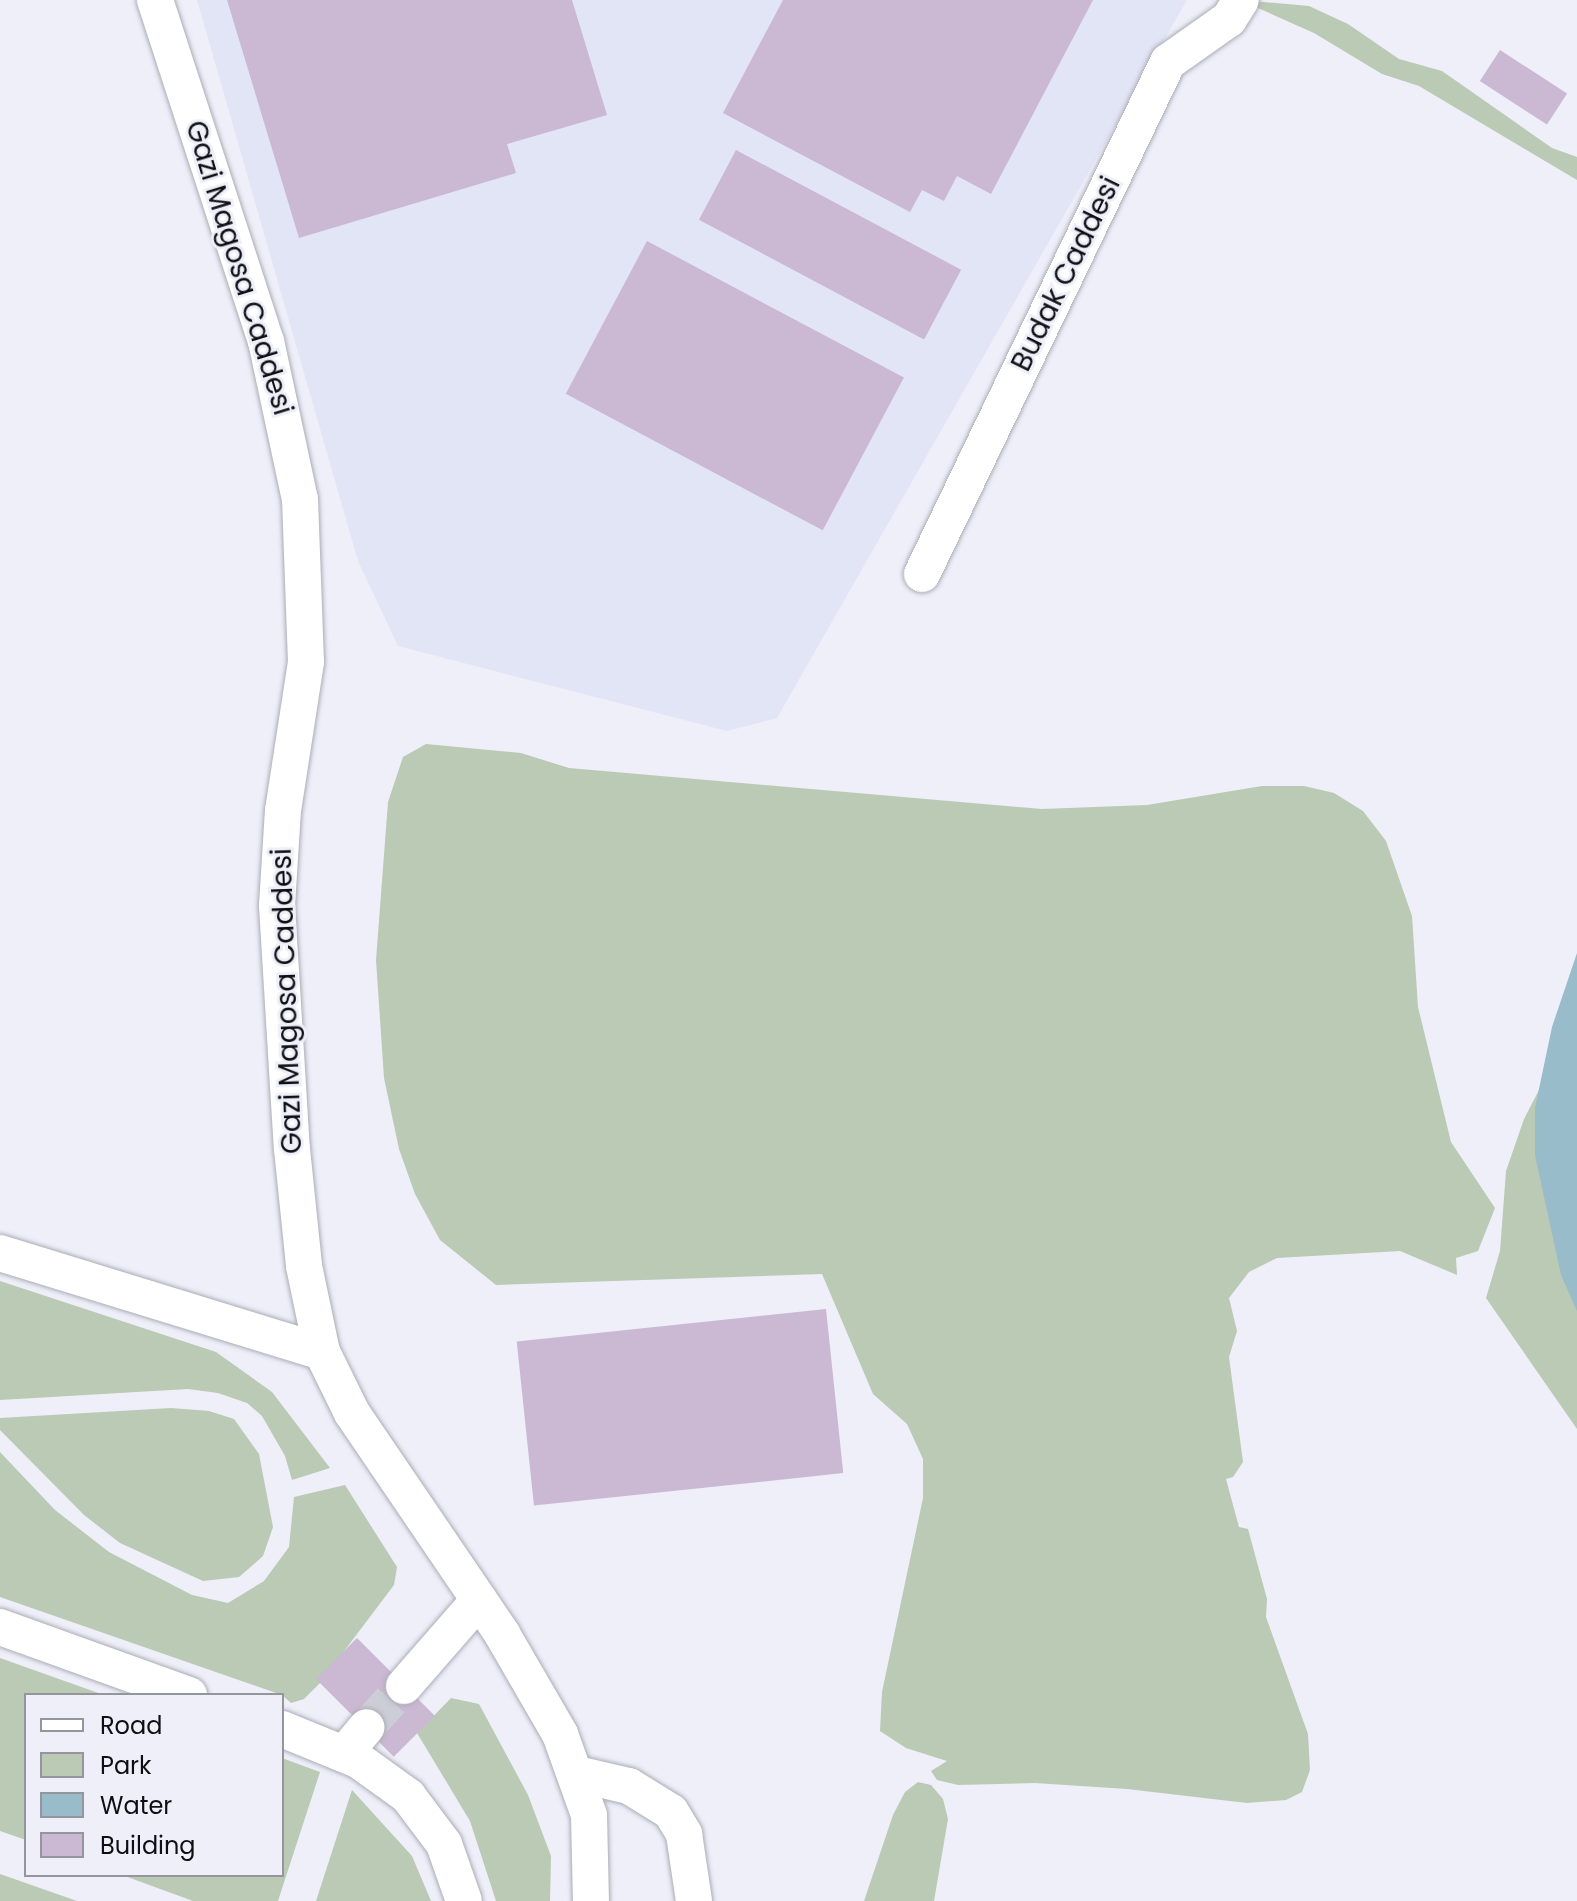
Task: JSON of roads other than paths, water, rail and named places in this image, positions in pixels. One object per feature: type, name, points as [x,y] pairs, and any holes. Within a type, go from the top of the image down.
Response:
[{"type":"street","name":"Gazi Magosa Caddesi","points":[[155,0],[266,341],[300,499],[306,662],[283,810],[277,906],[292,1149],[304,1266],[322,1352],[352,1413],[479,1600],[560,1734],[577,1774],[593,1852],[591,1901]]},
{"type":"street","name":"Budak Caddesi","points":[[922,574],[1168,62],[1229,19],[1241,0]]},
{"type":"street","points":[[0,1253],[322,1352]]},
{"type":"street","points":[[404,1686],[479,1600]]},
{"type":"street","points":[[0,1627],[183,1693]]},
{"type":"street","points":[[344,1754],[367,1727]]},
{"type":"street","points":[[284,1730],[344,1754],[391,1782],[422,1811],[450,1856],[464,1901]]},
{"type":"street","points":[[577,1774],[629,1786],[671,1812],[684,1834],[694,1901]]},
{"type":"water","points":[[1577,953],[1577,1311],[1561,1275],[1535,1155],[1535,1108],[1552,1027]]},
{"type":"tunnel","points":[[367,1727],[404,1686]]}]
